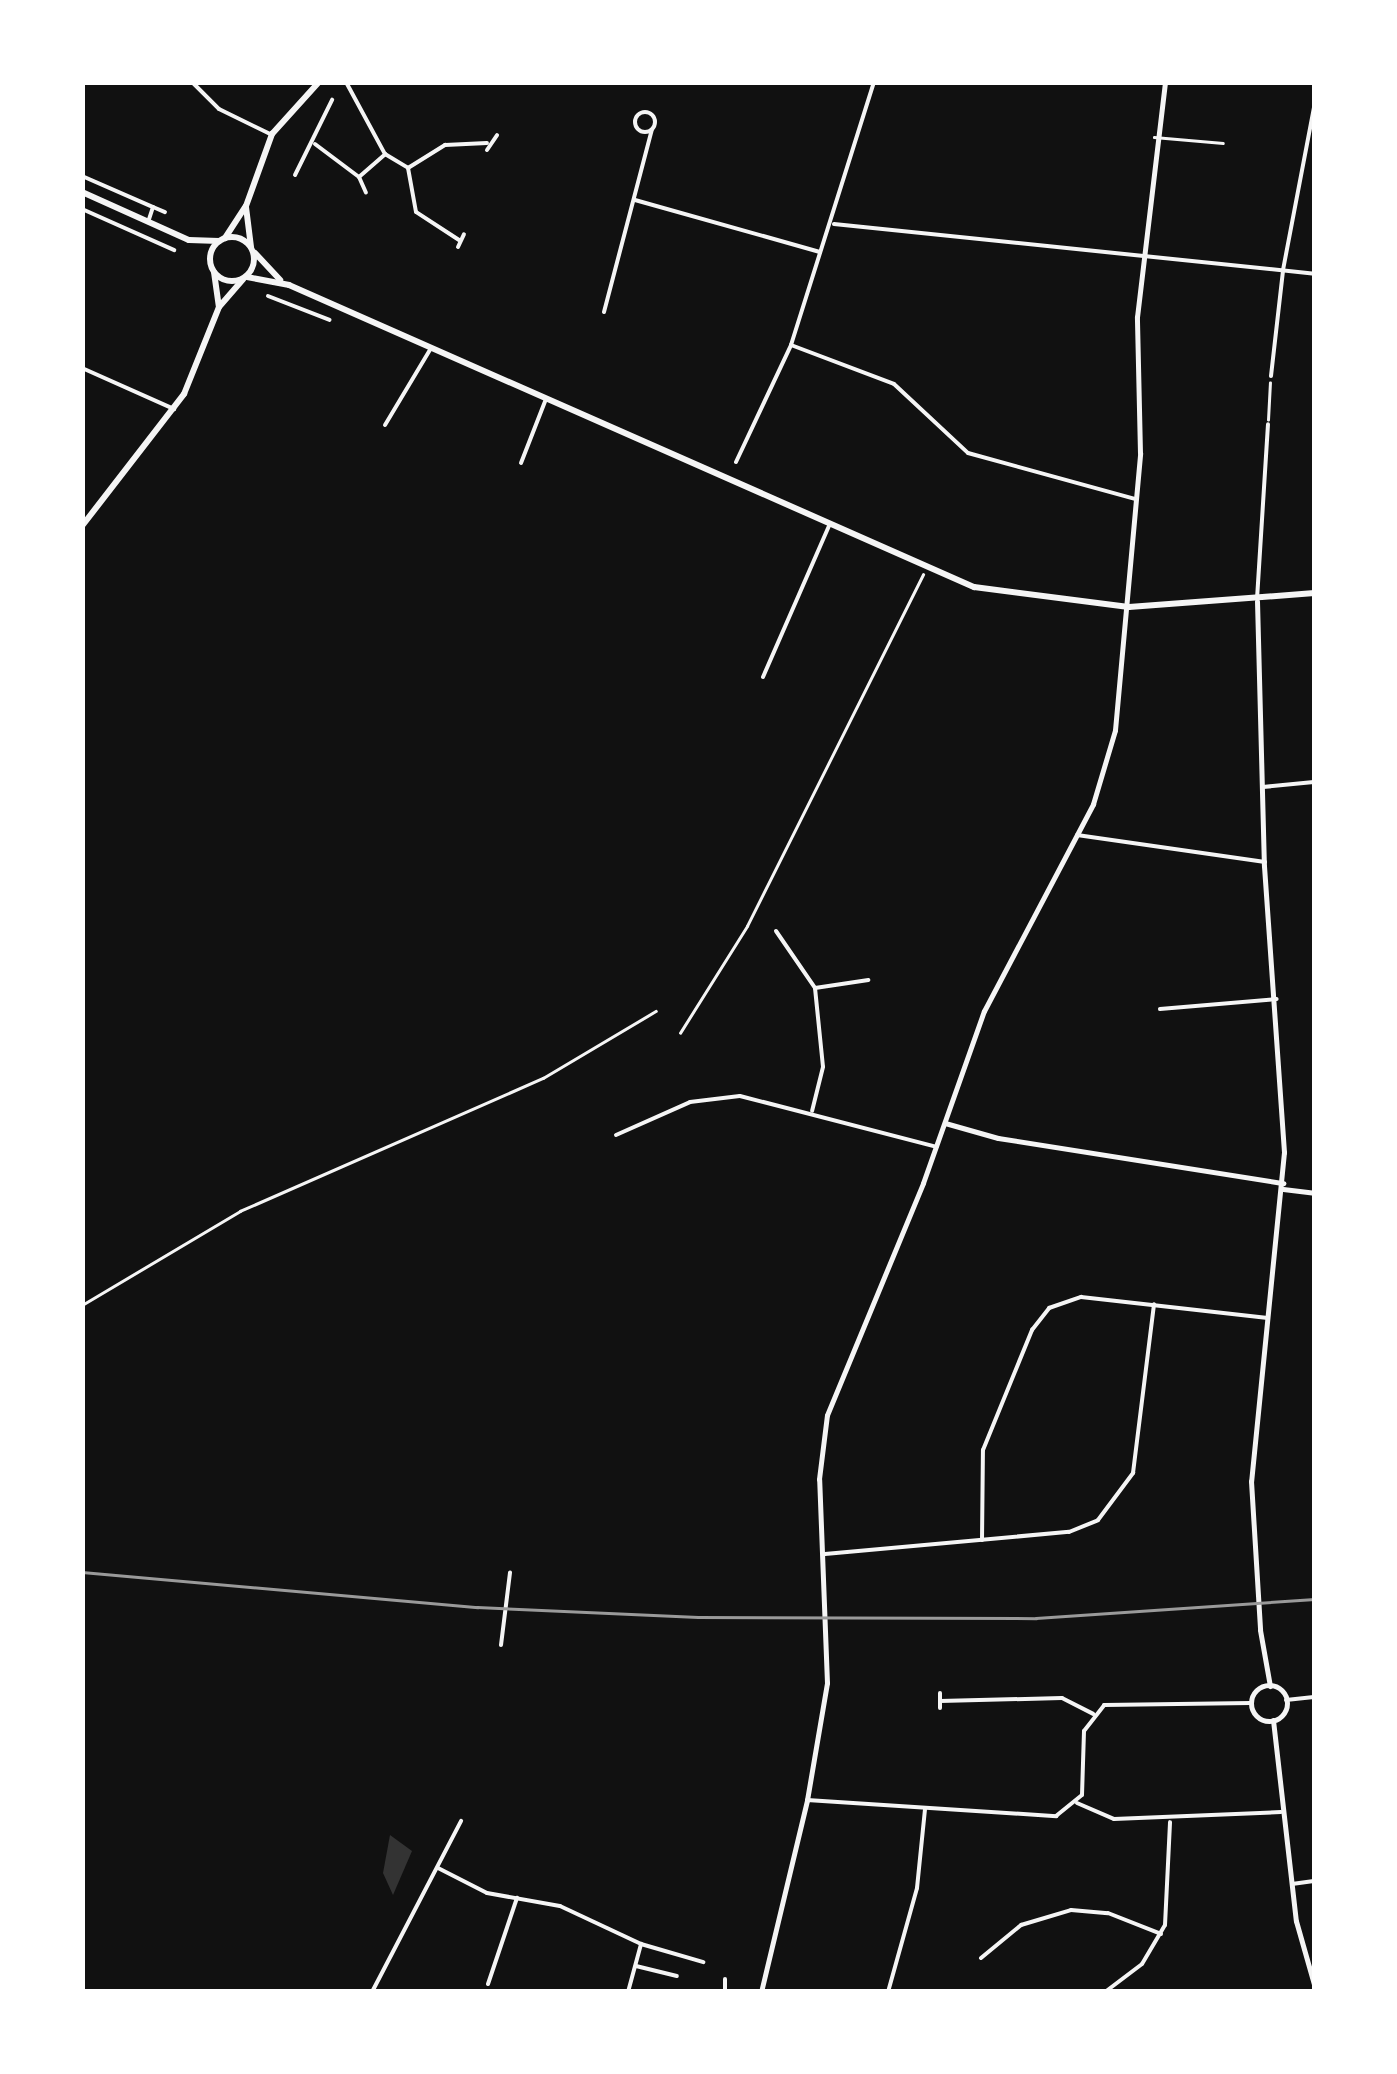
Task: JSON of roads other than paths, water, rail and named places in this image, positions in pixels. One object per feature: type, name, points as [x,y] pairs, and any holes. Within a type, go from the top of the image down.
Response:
[{"type":"main road","points":[[219,307],[212,268],[222,239],[246,206],[272,134],[319,82]]},
{"type":"main road","points":[[84,193],[189,240],[224,280],[245,278],[285,283],[925,570],[1012,595],[1129,607],[1257,601],[1314,593]]},
{"type":"main road","points":[[82,526],[174,409],[219,307],[245,278],[252,249],[246,206]]},
{"type":"main road","points":[[189,240],[222,239],[252,249],[285,283]]},
{"type":"street","points":[[192,82],[219,110],[272,134]]},
{"type":"street","points":[[346,82],[385,154],[408,168],[416,212],[459,240]]},
{"type":"street","points":[[736,462],[791,345],[820,252],[834,224],[874,82]]},
{"type":"street","points":[[761,1992],[808,1800],[828,1651],[819,1462],[827,1415],[937,1147],[993,989],[1077,835],[1115,730],[1137,499],[1142,256],[1154,137],[1165,82]]},
{"type":"street","points":[[295,175],[316,144],[332,100]]},
{"type":"street","points":[[1271,376],[1282,270],[1314,107]]},
{"type":"street","points":[[604,312],[652,129]]},
{"type":"street","points":[[408,168],[445,145],[487,146],[497,135]]},
{"type":"street","points":[[316,144],[359,177],[366,193]]},
{"type":"street","points":[[359,177],[385,154]]},
{"type":"street","points":[[82,176],[165,212]]},
{"type":"street","points":[[84,193],[92,180]]},
{"type":"street","points":[[634,200],[820,252]]},
{"type":"street","points":[[148,222],[153,207]]},
{"type":"street","points":[[82,210],[174,250]]},
{"type":"street","points":[[834,224],[1314,274]]},
{"type":"street","points":[[160,244],[165,229]]},
{"type":"street","points":[[458,247],[464,234]]},
{"type":"street","points":[[282,298],[285,283]]},
{"type":"street","points":[[268,296],[282,298],[328,319],[331,304]]},
{"type":"street","points":[[791,345],[894,384],[968,454],[1137,499]]},
{"type":"street","points":[[384,424],[431,348]]},
{"type":"street","points":[[82,368],[174,409]]},
{"type":"street","points":[[521,463],[546,398]]},
{"type":"street","points":[[1268,424],[1257,601],[1264,862],[1278,999],[1283,1186],[1252,1481],[1260,1630],[1270,1686],[1286,1700],[1314,1697]]},
{"type":"street","points":[[526,456],[534,461]]},
{"type":"street","points":[[763,676],[829,526]]},
{"type":"street","points":[[1263,787],[1314,782]]},
{"type":"street","points":[[1077,835],[1264,862]]},
{"type":"street","points":[[776,931],[815,988],[823,1068],[812,1112]]},
{"type":"street","points":[[815,988],[868,980]]},
{"type":"street","points":[[1160,1009],[1278,999]]},
{"type":"street","points":[[616,1134],[703,1100],[740,1096],[937,1147]]},
{"type":"street","points":[[945,1124],[998,1138],[1314,1193]]},
{"type":"street","points":[[982,1540],[983,1450],[1039,1319],[1058,1303],[1082,1297],[1268,1318]]},
{"type":"street","points":[[824,1554],[1069,1532],[1098,1520],[1120,1499],[1133,1473],[1154,1304]]},
{"type":"street","points":[[501,1644],[510,1573]]},
{"type":"street","points":[[1251,1703],[1259,1688],[1270,1686]]},
{"type":"street","points":[[940,1694],[940,1704],[1062,1698],[1093,1714]]},
{"type":"street","points":[[808,1800],[1049,1816],[1078,1803],[1084,1783],[1084,1731],[1093,1714],[1122,1700],[1251,1703]]},
{"type":"street","points":[[1286,1700],[1274,1720],[1282,1812],[1292,1884],[1314,1984]]},
{"type":"street","points":[[1251,1703],[1258,1717],[1274,1720]]},
{"type":"street","points":[[1078,1803],[1103,1818],[1170,1820],[1282,1812]]},
{"type":"street","points":[[888,1992],[917,1888],[925,1809]]},
{"type":"street","points":[[1105,1992],[1136,1972],[1161,1934],[1170,1898],[1170,1820]]},
{"type":"street","points":[[372,1992],[461,1821]]},
{"type":"street","points":[[438,1868],[487,1892],[560,1906],[641,1944],[702,1962]]},
{"type":"street","points":[[1292,1884],[1314,1880]]},
{"type":"street","points":[[488,1984],[513,1925],[517,1898]]},
{"type":"street","points":[[981,1958],[1022,1925],[1071,1910],[1108,1913],[1161,1934]]},
{"type":"street","points":[[628,1992],[641,1944]]},
{"type":"street","points":[[976,1952],[986,1964]]},
{"type":"street","points":[[636,1966],[677,1976]]},
{"type":"street","points":[[725,1979],[725,1992]]},
{"type":"lane","points":[[1154,137],[1223,143]]},
{"type":"railway","points":[[82,1572],[477,1607],[698,1617],[1036,1618],[1314,1599]]}]
